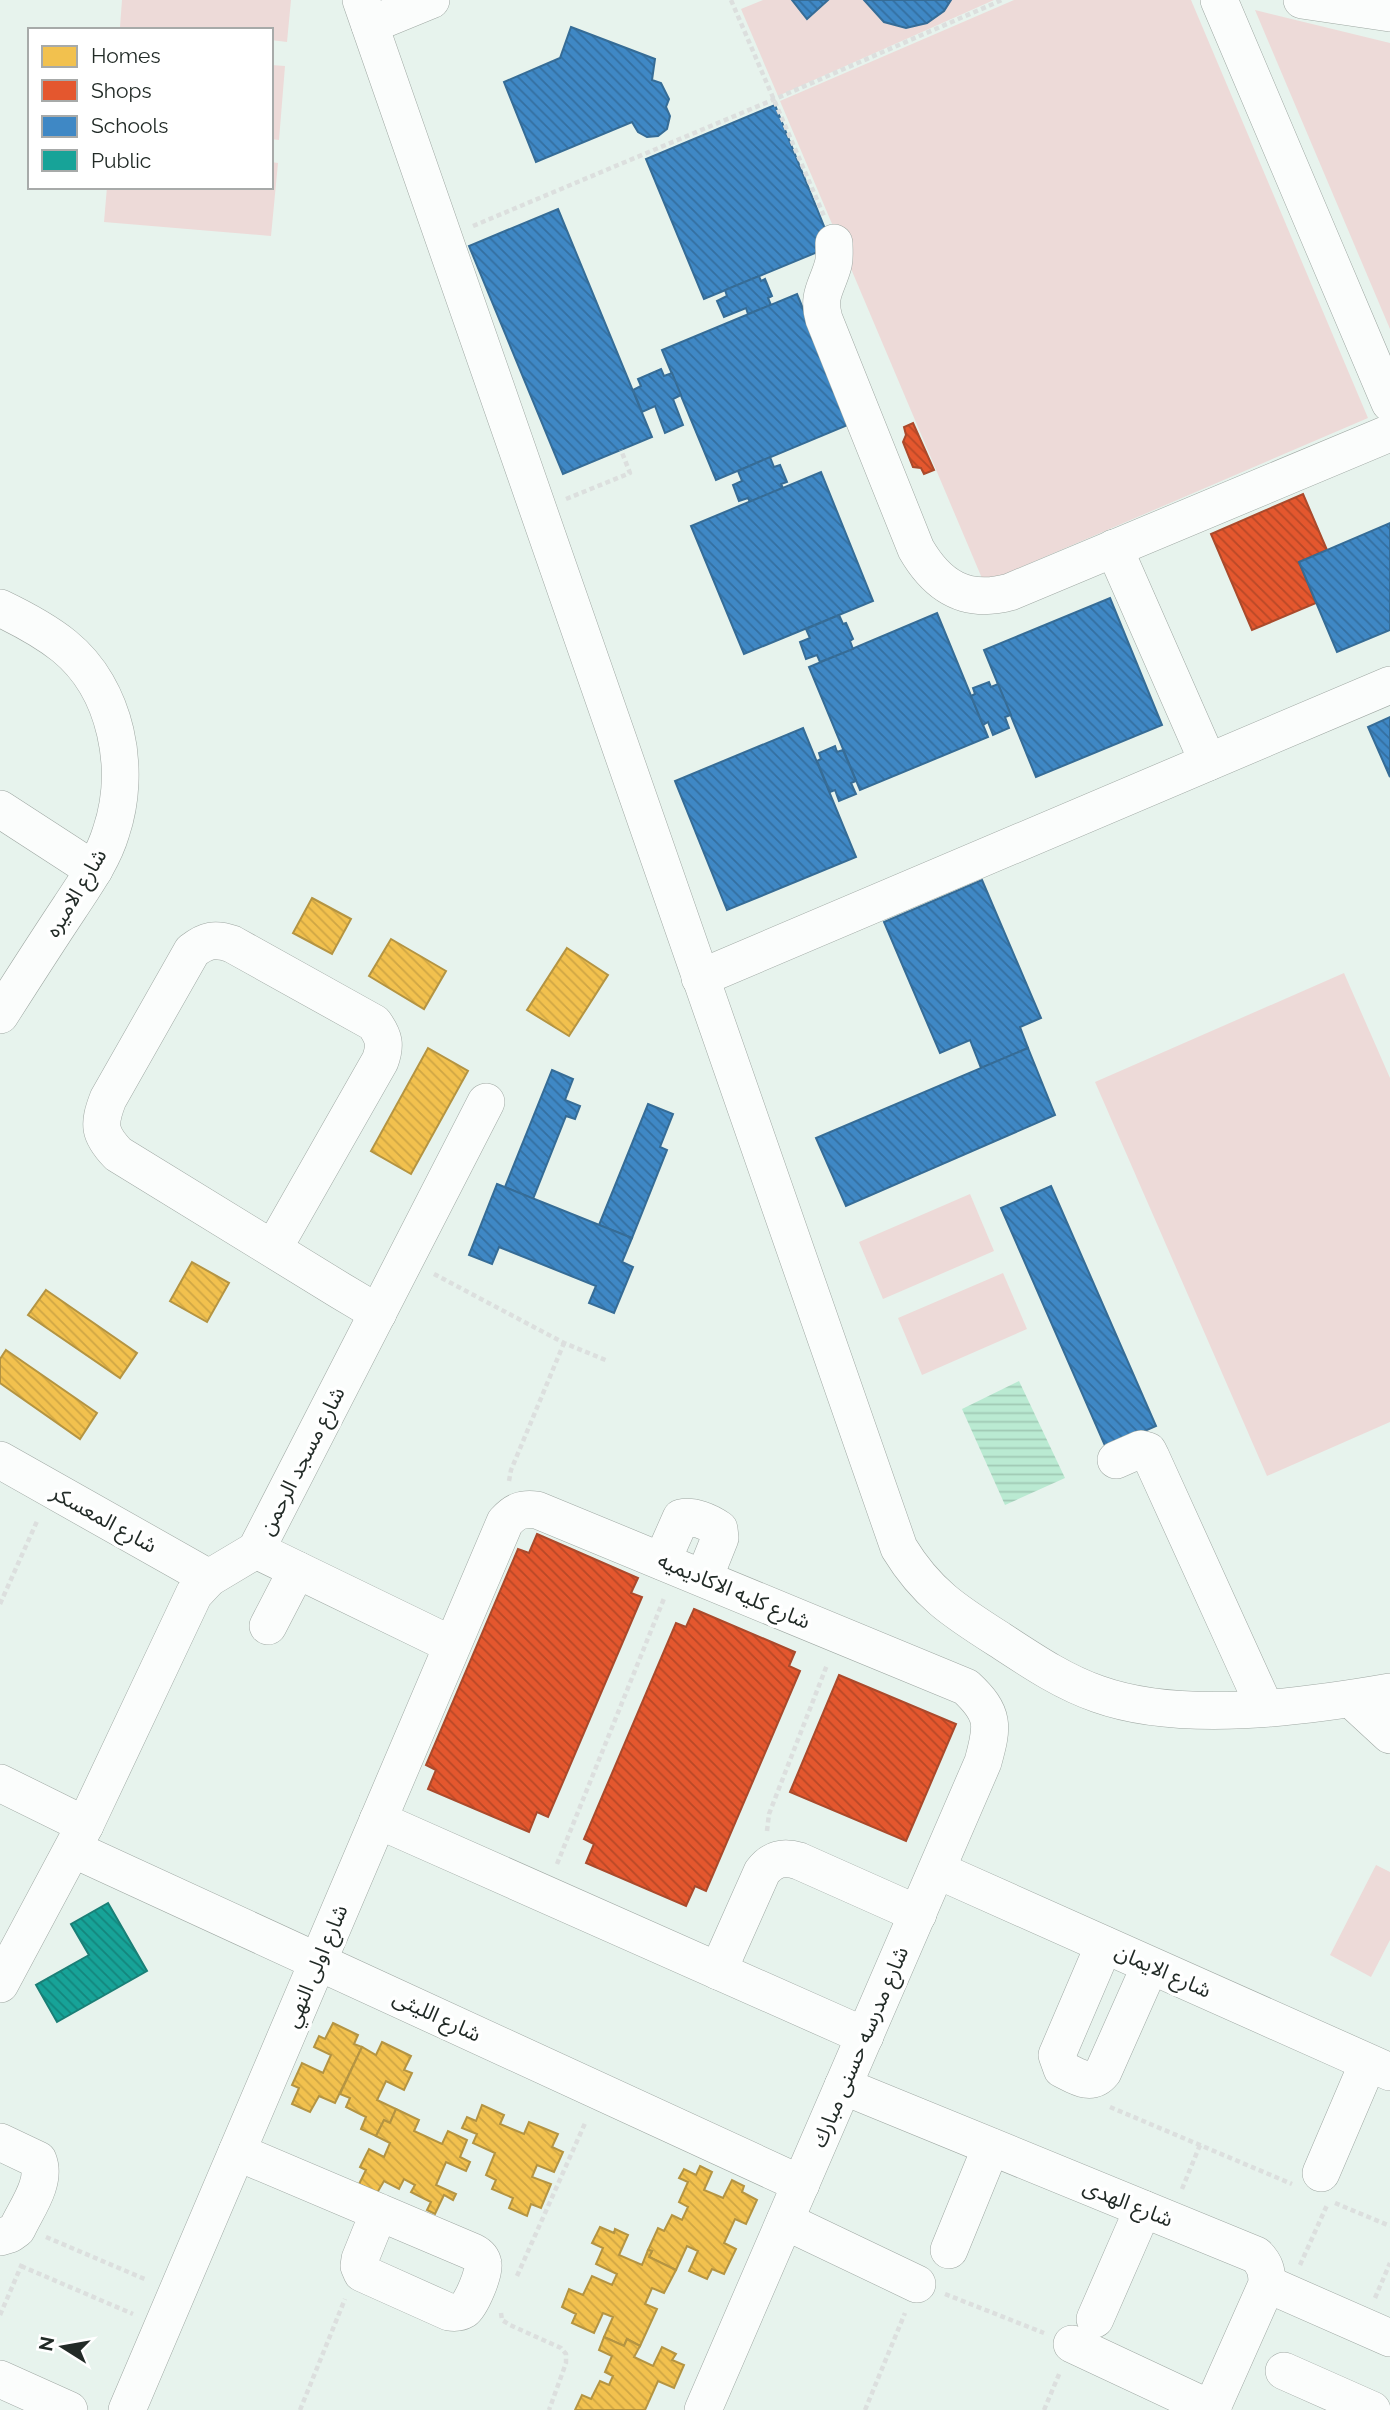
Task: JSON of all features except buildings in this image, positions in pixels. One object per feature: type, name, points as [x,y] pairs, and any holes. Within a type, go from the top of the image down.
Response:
[{"type":"street","points":[[431,0],[365,13],[899,1548],[914,1572],[954,1611],[1044,1669],[1071,1684],[1100,1695],[1131,1703],[1213,1710],[1265,1708],[1390,1692]]},
{"type":"street","points":[[1219,0],[1390,403]]},
{"type":"street","points":[[1302,0],[1390,13]]},
{"type":"street","points":[[834,243],[834,263],[821,294],[824,319],[916,549],[939,580],[973,596],[992,597],[1010,592],[1390,433]]},
{"type":"street","points":[[1114,548],[1208,762]]},
{"type":"street","name":"شارع الاميره","points":[[0,608],[34,624],[66,648],[92,679],[111,715],[120,754],[120,794],[111,833],[93,870],[0,1015]]},
{"type":"street","points":[[700,978],[1390,685]]},
{"type":"street","points":[[0,808],[93,870]]},
{"type":"street","points":[[272,1249],[380,1060],[384,1048],[382,1034],[374,1023],[232,944],[218,939],[204,942],[192,951],[108,1100],[100,1119],[104,1139],[118,1154],[272,1249],[378,1313]]},
{"type":"street","name":"شارع مسجد الرحمن","points":[[0,1984],[79,1837],[194,1594],[209,1578],[256,1550],[486,1102]]},
{"type":"street","points":[[1116,1460],[1141,1449],[1148,1451],[1152,1457],[1265,1708]]},
{"type":"street","name":"شارع المعسكر","points":[[0,1460],[209,1578]]},
{"type":"street","name":"شارع كليه الاكاديميه","points":[[515,1516],[537,1510],[966,1687]]},
{"type":"street","name":"شارع اولى النهي","points":[[127,2410],[452,1645],[515,1516]]},
{"type":"street","points":[[256,1550],[452,1645]]},
{"type":"street","points":[[268,1626],[298,1570]]},
{"type":"street","name":"شارع مدرسه حسنى مبارك","points":[[703,2410],[983,1762],[989,1738],[989,1718],[982,1702],[966,1687]]},
{"type":"street","points":[[1351,1699],[1390,1735]]},
{"type":"street","name":"شارع الليثى","points":[[0,1783],[79,1837],[318,1962],[801,2184]]},
{"type":"street","points":[[378,1820],[865,2036]]},
{"type":"street","points":[[718,1971],[762,1872],[778,1858],[799,1861],[918,1914]]},
{"type":"street","name":"شارع الايمان","points":[[937,1870],[1379,2068]]},
{"type":"street","points":[[1104,1945],[1057,2055],[1062,2069],[1091,2081],[1098,2078],[1150,1966]]},
{"type":"street","points":[[1313,2185],[1379,2068]]},
{"type":"street","name":"شارع الهدى","points":[[843,2086],[1256,2255],[1263,2261],[1267,2272],[1266,2284]]},
{"type":"street","points":[[0,2142],[38,2161],[42,2170],[17,2229],[10,2234],[18,2235]]},
{"type":"street","points":[[949,2250],[991,2147]]},
{"type":"street","points":[[237,2152],[379,2212],[479,2255],[483,2260],[483,2273],[468,2306],[456,2313],[362,2273],[359,2266],[379,2212]]},
{"type":"street","points":[[1156,2214],[1084,2331],[1212,2410],[1266,2284],[1390,2338]]},
{"type":"street","points":[[785,2221],[917,2284]]},
{"type":"street","points":[[1284,2371],[1372,2410]]},
{"type":"street","points":[[0,2379],[69,2410]]},
{"type":"path","points":[[732,0],[834,243]]},
{"type":"path","points":[[736,9],[742,0]]},
{"type":"path","points":[[466,229],[1002,0]]},
{"type":"path","points":[[562,500],[630,472],[621,450]]},
{"type":"path","points":[[405,1259],[564,1343],[608,1361]]},
{"type":"path","points":[[515,1516],[516,1502],[511,1492],[511,1471],[564,1343]]},
{"type":"path","points":[[0,1604],[50,1489]]},
{"type":"path","points":[[545,1894],[681,1569]]},
{"type":"path","points":[[778,1858],[766,1832],[769,1814],[839,1635]]},
{"type":"path","points":[[515,2279],[599,2091]]},
{"type":"path","points":[[1101,2103],[1200,2145],[1313,2185],[1390,2226]]},
{"type":"path","points":[[1156,2214],[1200,2145]]},
{"type":"path","points":[[18,2235],[177,2292]]},
{"type":"path","points":[[21,2266],[162,2326]]},
{"type":"path","points":[[300,2410],[359,2266]]},
{"type":"path","points":[[864,2410],[917,2284],[1084,2331],[1044,2410]]},
{"type":"path","points":[[504,2304],[500,2313],[502,2320],[561,2348],[566,2354],[566,2363],[549,2410]]},
{"type":"shaded area","points":[[122,0],[291,0],[287,42],[273,40],[273,28],[120,27]]},
{"type":"shaded area","points":[[763,0],[994,0],[778,96],[741,9]]},
{"type":"shaded area","points":[[1014,0],[1191,0],[1368,418],[984,583],[780,101]]},
{"type":"shaded area","points":[[1255,10],[1390,43],[1390,329]]},
{"type":"shaded area","points":[[273,65],[285,66],[279,140],[273,139]]},
{"type":"shaded area","points":[[273,162],[278,163],[271,236],[104,222],[107,189],[273,189]]},
{"type":"shaded area","points":[[1344,973],[1390,1078],[1390,1422],[1267,1476],[1095,1082]]},
{"type":"shaded area","points":[[970,1194],[994,1251],[883,1299],[859,1242]]},
{"type":"shaded area","points":[[1003,1273],[1027,1329],[922,1375],[898,1318]]},
{"type":"shaded area","points":[[1019,1381],[1065,1478],[1005,1505],[962,1409]]},
{"type":"shaded area","points":[[1376,1865],[1390,1872],[1390,1940],[1371,1977],[1330,1955]]}]
